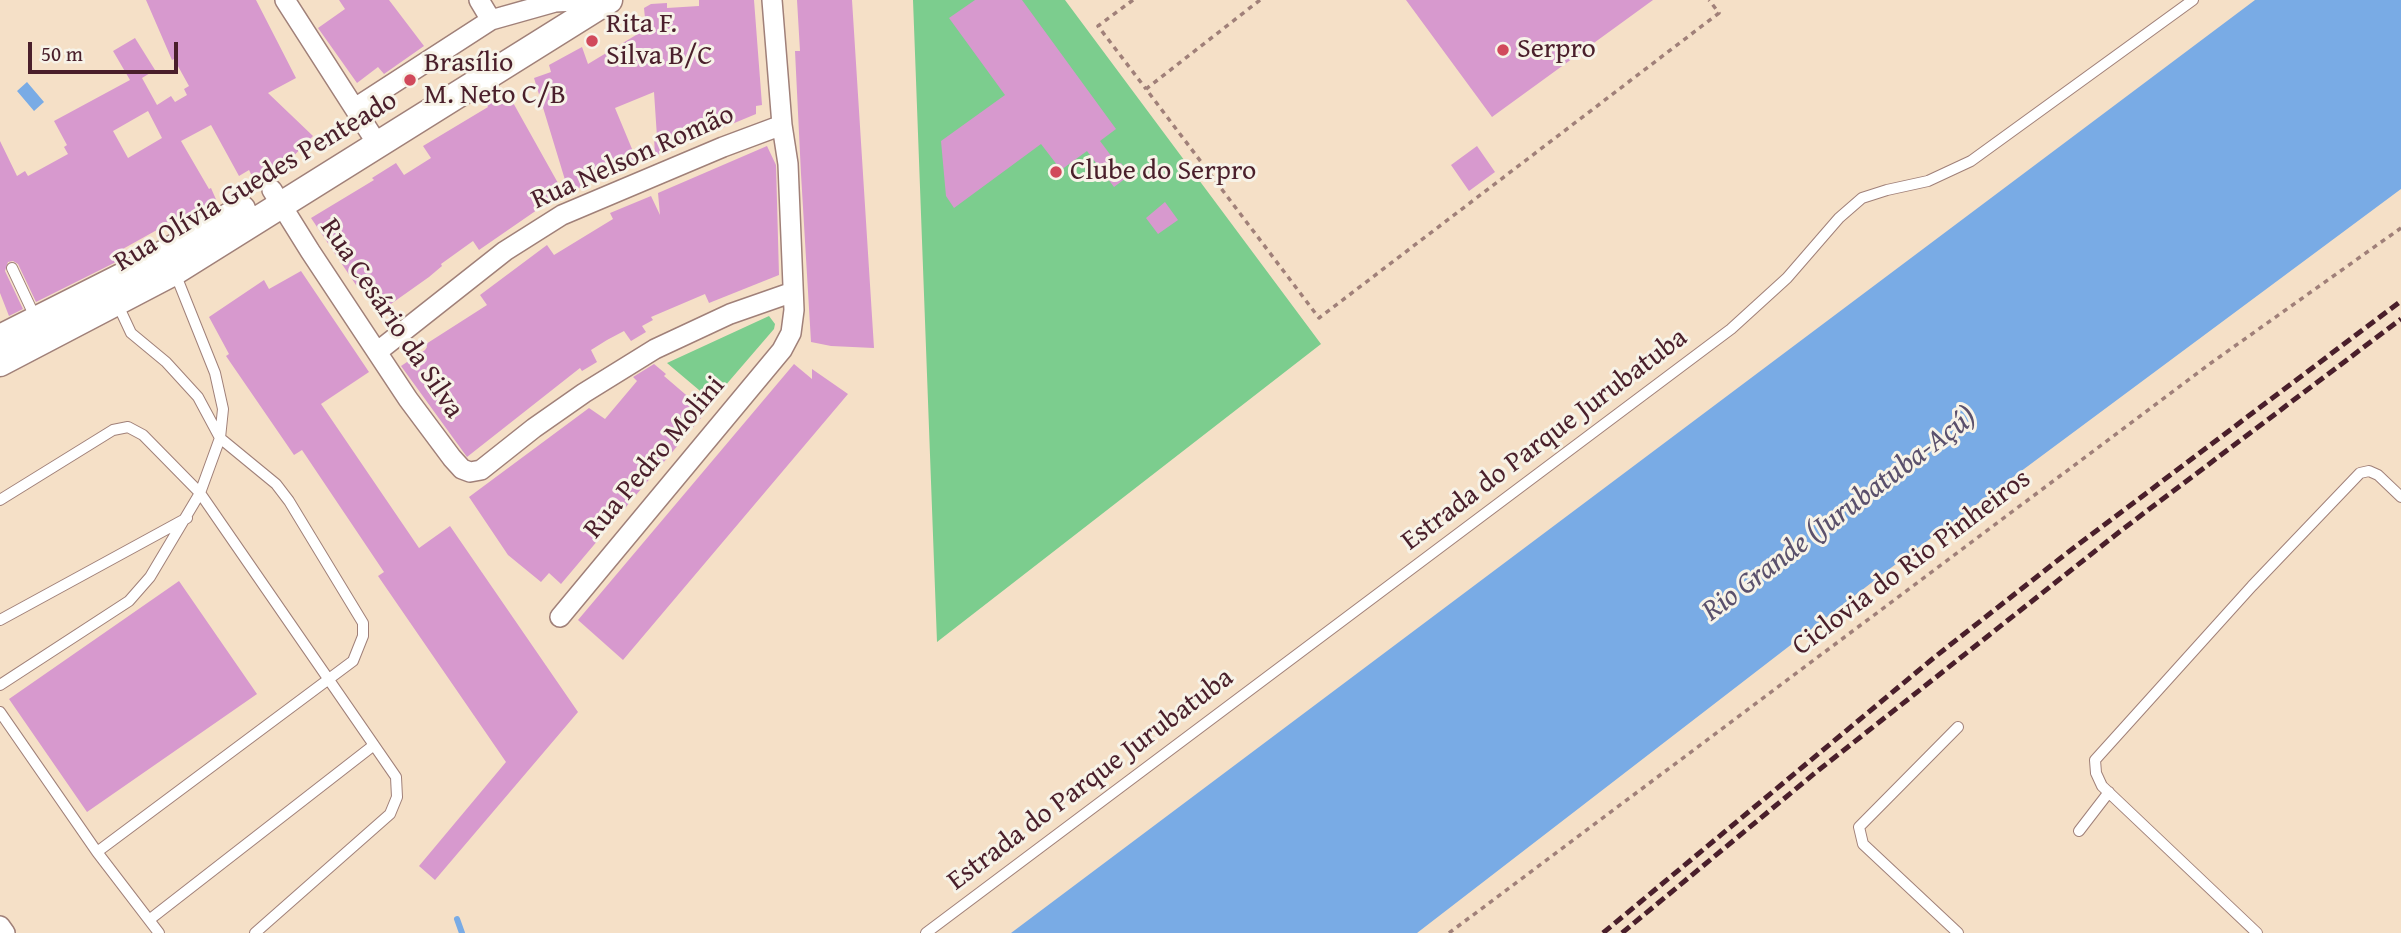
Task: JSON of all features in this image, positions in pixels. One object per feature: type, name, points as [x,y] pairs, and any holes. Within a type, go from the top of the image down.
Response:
[{"type":"main road","name":"Rua Olívia Guedes Penteado","points":[[373,138],[576,0]]},
{"type":"main road","name":"Rua Olívia Guedes Penteado","points":[[0,338],[36,320],[139,279],[174,272],[277,198],[373,138],[609,0]]},
{"type":"main road","name":"Rua Olívia Guedes Penteado","points":[[0,362],[116,303],[139,279],[214,226],[277,198]]},
{"type":"street","points":[[285,0],[373,138]]},
{"type":"street","points":[[478,0],[491,20]]},
{"type":"street","points":[[355,108],[491,20],[555,2],[576,0]]},
{"type":"street","points":[[772,0],[782,125],[788,164],[793,292]]},
{"type":"street","name":"Rua Nelson Romão","points":[[377,352],[505,251],[553,220],[723,147],[782,125]]},
{"type":"street","name":"Rua Cesário da Silva","points":[[277,198],[440,443],[463,469],[470,472],[481,470],[583,393],[655,349],[730,314],[793,292]]},
{"type":"street","name":"Rua Pedro Molini","points":[[560,617],[782,349],[791,333],[793,292]]},
{"type":"street","points":[[0,926],[5,933]]},
{"type":"lane","name":"Estrada do Parque Jurubatuba","points":[[926,933],[1731,328],[1787,278],[1839,218],[1862,198],[1928,181],[1971,160],[2193,0]]},
{"type":"lane","points":[[12,268],[36,320]]},
{"type":"lane","points":[[0,685],[129,601],[150,577],[200,493],[220,438],[223,409],[215,373],[174,272]]},
{"type":"lane","points":[[97,852],[353,661],[360,648],[363,623],[276,484],[220,438],[198,397],[166,362],[131,333],[116,303]]},
{"type":"lane","points":[[0,500],[113,430],[128,427],[143,435],[200,493],[396,777],[397,797],[390,814],[255,933]]},
{"type":"lane","points":[[2257,933],[2102,786],[2096,773],[2095,760],[2252,586],[2360,473],[2369,471],[2378,475],[2401,497]]},
{"type":"lane","points":[[0,620],[188,517]]},
{"type":"lane","points":[[0,712],[97,852],[159,933]]},
{"type":"lane","points":[[1958,727],[1859,827],[1863,844],[1958,933]]},
{"type":"lane","points":[[149,920],[374,745]]},
{"type":"lane","points":[[2079,831],[2109,792]]},
{"type":"path","points":[[1133,0],[1098,26],[1319,318],[1719,13],[1709,0]]},
{"type":"path","points":[[1146,89],[1260,0]]},
{"type":"path","name":"Ciclovia do Rio Pinheiros","points":[[1449,933],[2211,363],[2401,228]]},
{"type":"green space","name":"Clube do Serpro","points":[[913,0],[1065,0],[1321,344],[937,642]]},
{"type":"green space","points":[[769,316],[775,324],[774,329],[712,401],[667,363]]},
{"type":"water","name":"Rio Grande (Jurubatuba-Açú)","points":[[2255,0],[2401,0],[2401,189],[1888,570],[1417,933],[1011,933]]},
{"type":"water","points":[[27,82],[44,102],[34,111],[17,91]]},
{"type":"building","points":[[146,0],[256,0],[296,78],[268,93],[313,136],[279,171],[256,184],[249,170],[239,176],[211,125],[181,141],[218,204],[176,227],[173,221],[112,255],[116,262],[36,302],[18,264],[8,262],[5,271],[23,309],[9,316],[0,293],[0,141],[17,176],[25,171],[28,176],[68,154],[64,147],[67,145],[54,121],[130,80],[113,51],[135,38],[155,70],[142,78],[157,105],[171,96],[175,102],[187,95],[184,89],[189,86],[174,59],[172,60]],"holes":[[[148,111],[162,138],[128,158],[113,131]]]},
{"type":"building","points":[[339,0],[389,0],[424,46],[384,74],[378,67],[357,83],[318,28],[345,9]]},
{"type":"building","points":[[699,0],[754,0],[762,105],[756,106],[756,114],[655,156],[654,137],[657,137],[654,92],[615,108],[637,161],[569,193],[534,78],[551,72],[549,65],[582,47],[588,64],[646,29],[644,8],[651,4],[667,3],[667,8],[699,6]]},
{"type":"building","points":[[797,0],[852,0],[874,348],[811,342],[795,51],[800,51]]},
{"type":"building","points":[[975,0],[1022,0],[1116,129],[1100,141],[1118,165],[1121,163],[1130,175],[1114,187],[1087,151],[1061,170],[1041,144],[954,208],[946,196],[941,141],[1005,95],[949,18]]},
{"type":"building","name":"Serpro","points":[[1406,0],[1653,0],[1492,117]]},
{"type":"building","points":[[500,96],[504,103],[511,99],[563,192],[479,250],[473,241],[381,311],[360,282],[356,285],[311,218],[374,180],[372,178],[396,163],[404,175],[431,158],[423,146],[488,107],[487,105]]},
{"type":"building","points":[[767,146],[776,165],[779,275],[709,303],[705,294],[651,317],[653,320],[642,326],[646,332],[631,341],[624,331],[607,340],[591,350],[597,362],[582,371],[580,368],[467,457],[401,366],[425,350],[426,344],[487,305],[480,295],[547,245],[554,255],[613,219],[610,213],[651,196],[660,215],[658,193]]},
{"type":"building","points":[[1477,146],[1495,172],[1469,191],[1451,165]]},
{"type":"building","points":[[1165,202],[1178,220],[1158,234],[1146,218]]},
{"type":"building","points":[[301,271],[369,372],[321,404],[419,548],[450,526],[578,712],[435,880],[419,866],[506,762],[378,576],[384,572],[302,450],[294,455],[226,356],[229,354],[209,317],[264,280],[269,289]]},
{"type":"building","points":[[654,364],[706,412],[561,584],[549,573],[541,582],[508,555],[469,497],[589,408],[605,419],[637,381],[633,377]]},
{"type":"building","points":[[794,364],[812,379],[812,369],[848,394],[623,660],[578,620]]},
{"type":"building","points":[[179,581],[257,694],[87,812],[9,699]]},
{"type":"waterway","points":[[457,919],[462,933]]},
{"type":"railway","points":[[1603,933],[1936,656],[2067,553],[2401,301]]},
{"type":"railway","points":[[1622,933],[1815,773],[2123,529],[2401,319]]},
{"type":"place","name":"Rita F. Silva B/C","points":[[592,41]]},
{"type":"place","name":"Serpro","points":[[1503,50]]},
{"type":"place","name":"Brasílio M. Neto C/B","points":[[410,80]]},
{"type":"place","name":"Clube do Serpro","points":[[1056,172]]}]
